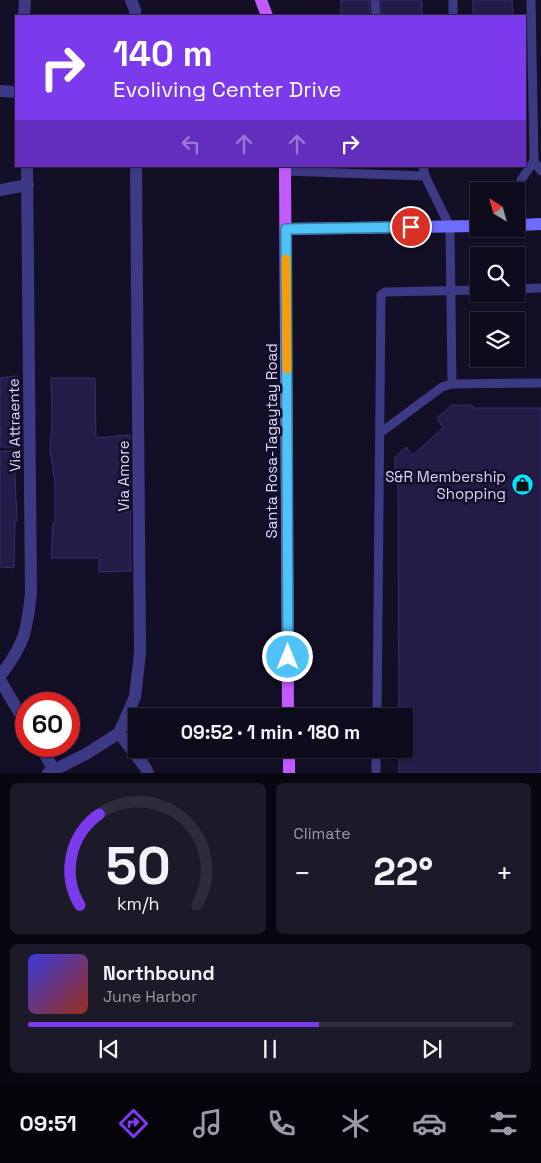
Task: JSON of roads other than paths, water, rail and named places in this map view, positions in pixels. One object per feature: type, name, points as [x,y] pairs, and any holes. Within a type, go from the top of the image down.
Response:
[{"type":"main road","points":[[262,0],[267,15]]},
{"type":"main road","name":"Santa Rosa-Tagaytay Road","points":[[285,168],[288,708]]},
{"type":"main road","points":[[289,758],[289,773]]},
{"type":"street","points":[[24,15],[25,0]]},
{"type":"street","points":[[130,0],[135,10],[135,15]]},
{"type":"street","points":[[0,92],[15,92]]},
{"type":"street","name":"Via Attraente","points":[[0,676],[19,649],[27,627],[31,594],[27,167]]},
{"type":"street","name":"Via Amore","points":[[119,733],[135,697],[140,653],[136,167]]},
{"type":"street","points":[[0,190],[28,185]]},
{"type":"street","points":[[525,225],[541,224]]},
{"type":"street","points":[[286,229],[470,226]]},
{"type":"street","points":[[0,680],[15,705]]},
{"type":"street","points":[[45,757],[51,771],[86,754],[119,733],[148,773]]},
{"type":"lane","points":[[375,0],[376,15]]},
{"type":"lane","points":[[453,0],[453,15]]},
{"type":"lane","points":[[531,0],[528,54],[534,161],[541,171]]},
{"type":"lane","points":[[522,182],[534,161]]},
{"type":"lane","points":[[423,167],[425,176],[450,227],[452,384]]},
{"type":"lane","points":[[285,168],[352,170],[425,176]]},
{"type":"lane","points":[[525,289],[541,288]]},
{"type":"lane","points":[[376,708],[381,295],[385,292],[470,290]]},
{"type":"lane","points":[[380,433],[427,396],[442,387],[452,384],[541,383]]},
{"type":"lane","points":[[376,758],[376,773]]},
{"type":"place","name":"S&R Membership Shopping","points":[[522,485]]}]
